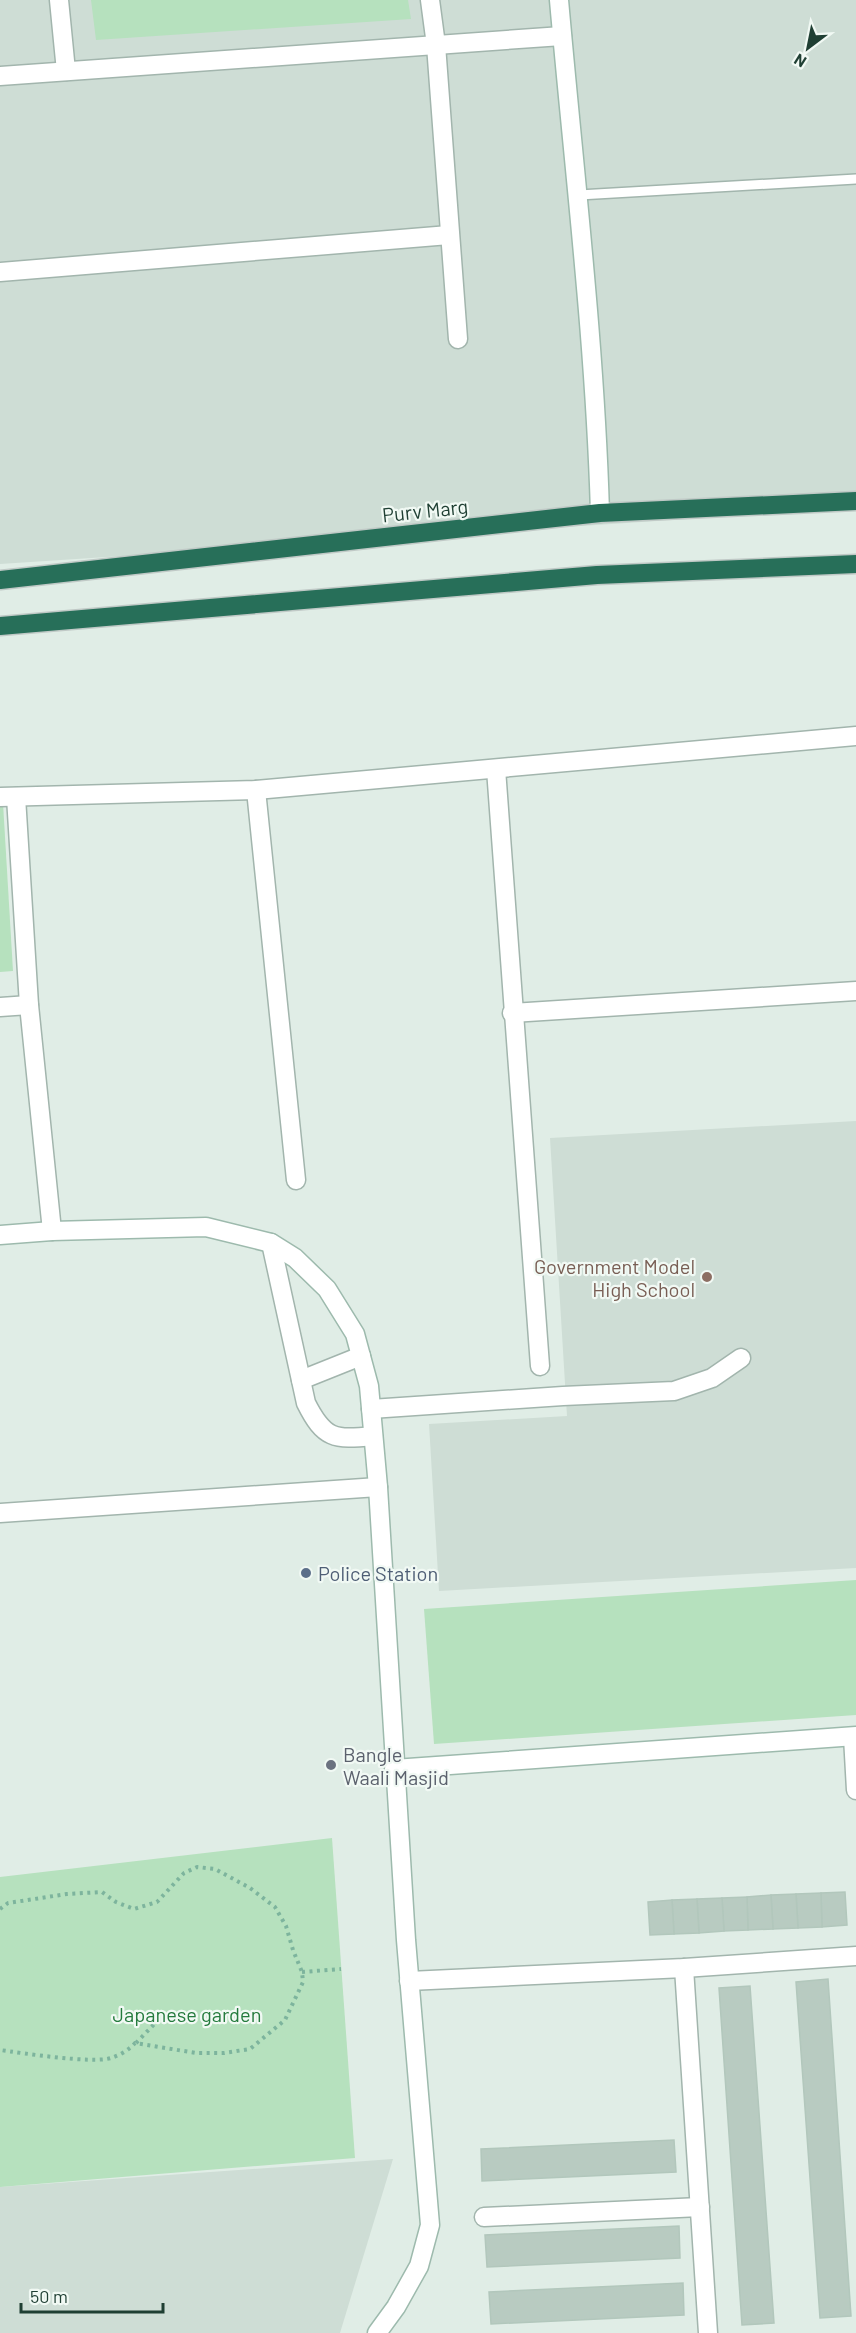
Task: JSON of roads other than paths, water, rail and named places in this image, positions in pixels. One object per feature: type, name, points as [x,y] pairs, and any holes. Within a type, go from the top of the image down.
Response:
[{"type":"highway","name":"Purv Marg","points":[[0,580],[600,513],[856,501]]},
{"type":"highway","points":[[0,626],[597,575],[856,564]]},
{"type":"street","points":[[59,0],[66,71]]},
{"type":"street","points":[[430,0],[436,45],[458,339]]},
{"type":"street","points":[[559,0],[579,195],[597,416],[600,513]]},
{"type":"street","points":[[0,76],[562,36]]},
{"type":"street","points":[[0,272],[449,235]]},
{"type":"street","points":[[52,1231],[8,797],[256,790],[856,736]]},
{"type":"street","points":[[496,769],[512,1013],[540,1366]]},
{"type":"street","points":[[256,790],[296,1180]]},
{"type":"street","points":[[512,1013],[856,991]]},
{"type":"street","points":[[0,1007],[29,1005]]},
{"type":"street","points":[[0,1234],[206,1227],[271,1243],[295,1258],[327,1289],[355,1334],[369,1386],[378,1487],[394,1769],[430,2224],[418,2266],[396,2307],[377,2333]]},
{"type":"street","points":[[271,1243],[306,1403],[315,1422],[333,1436],[346,1439],[373,1436]]},
{"type":"street","points":[[301,1380],[361,1356]]},
{"type":"street","points":[[371,1409],[674,1391],[712,1378],[741,1358]]},
{"type":"street","points":[[0,1513],[378,1487]]},
{"type":"street","points":[[394,1769],[854,1737],[856,1790]]},
{"type":"street","points":[[409,1981],[684,1968],[856,1956]]},
{"type":"street","points":[[684,1968],[708,2333]]},
{"type":"street","points":[[484,2217],[700,2207]]},
{"type":"lane","points":[[579,195],[856,178]]},
{"type":"place","name":"Government Model High School","points":[[707,1277]]},
{"type":"place","name":"Police Station","points":[[306,1573]]},
{"type":"place","name":"Bangle Waali Masjid","points":[[331,1765]]},
{"type":"park label","name":"Japanese garden","points":[[187,2014]]}]
